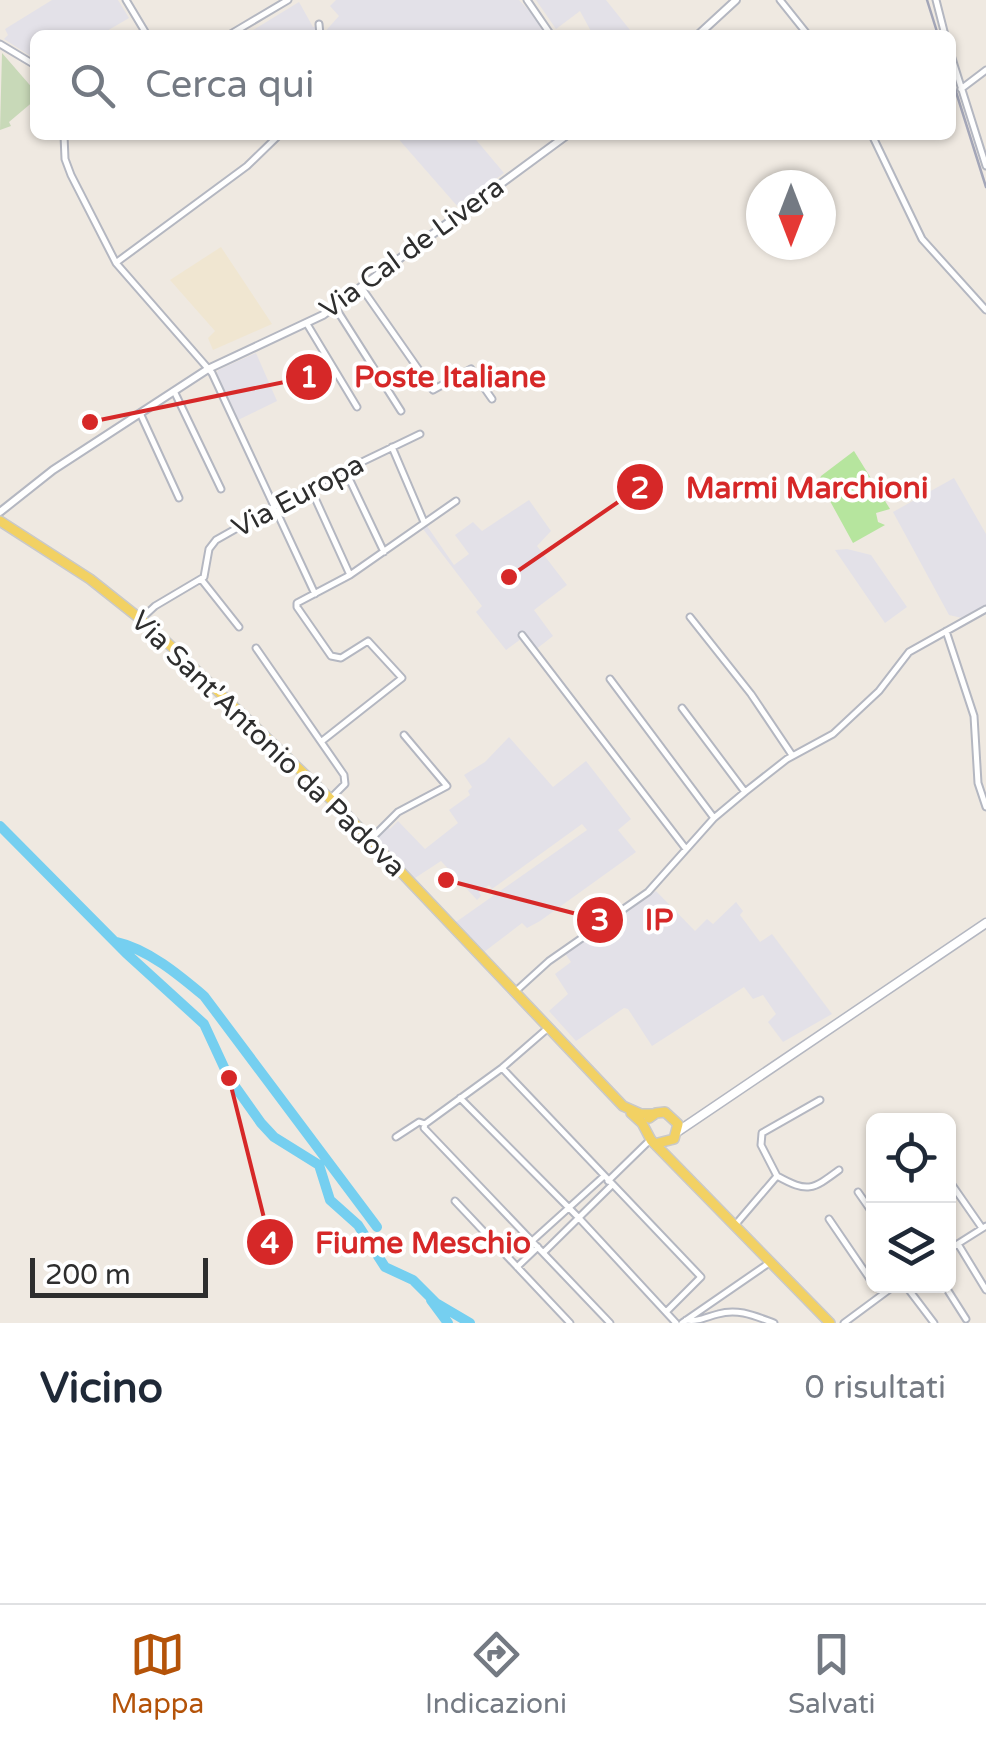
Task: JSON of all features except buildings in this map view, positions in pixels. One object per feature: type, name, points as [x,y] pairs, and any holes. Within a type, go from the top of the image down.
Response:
[{"type":"main road","name":"Via Sant'Antonio da Padova","points":[[0,520],[90,579],[141,619],[330,799],[830,1323]]},
{"type":"main road","points":[[654,1114],[648,1120],[650,1137],[665,1144],[985,923]]},
{"type":"main road","points":[[625,1108],[641,1114],[665,1112],[685,1118],[709,1112]]},
{"type":"main road","points":[[673,1116],[680,1166]]},
{"type":"street","points":[[126,0],[144,30]]},
{"type":"street","points":[[237,30],[288,0]]},
{"type":"street","points":[[527,0],[548,30]]},
{"type":"street","points":[[703,30],[736,0]]},
{"type":"street","points":[[780,0],[804,30]]},
{"type":"street","points":[[936,0],[943,30]]},
{"type":"street","points":[[320,24],[320,30]]},
{"type":"street","points":[[0,44],[30,62]]},
{"type":"street","points":[[962,89],[986,70]]},
{"type":"street","points":[[956,71],[986,166]]},
{"type":"street","points":[[65,140],[71,175],[116,262],[208,369],[314,594]]},
{"type":"street","points":[[116,262],[247,166],[275,140]]},
{"type":"street","name":"Via Cal de Livera","points":[[0,512],[53,470],[208,369],[335,307],[560,140]]},
{"type":"street","points":[[874,140],[922,240],[986,310]]},
{"type":"street","points":[[361,287],[433,390],[471,369],[492,399]]},
{"type":"street","points":[[335,307],[400,411]]},
{"type":"street","points":[[307,324],[358,407]]},
{"type":"street","points":[[174,391],[221,489]]},
{"type":"street","points":[[140,413],[179,498]]},
{"type":"street","name":"Via Europa","points":[[201,579],[206,574],[212,542],[310,487],[420,434]]},
{"type":"street","points":[[392,447],[424,522]]},
{"type":"street","points":[[346,470],[384,552]]},
{"type":"street","points":[[310,487],[350,576]]},
{"type":"street","points":[[322,742],[402,678],[368,641],[342,658],[334,658],[297,607],[300,600],[350,576],[456,501]]},
{"type":"street","points":[[141,619],[155,606],[201,579],[239,627]]},
{"type":"street","points":[[514,992],[548,961],[648,892],[714,818],[746,792],[793,756],[834,734],[879,691],[909,652],[986,609]]},
{"type":"street","points":[[690,617],[751,694],[793,756]]},
{"type":"street","points":[[945,630],[975,722],[978,783],[986,807]]},
{"type":"street","points":[[522,635],[686,849]]},
{"type":"street","points":[[256,648],[345,778],[344,786],[330,799]]},
{"type":"street","points":[[610,679],[714,818]]},
{"type":"street","points":[[682,708],[746,792]]},
{"type":"street","points":[[370,840],[398,812],[447,786],[404,735]]},
{"type":"street","points":[[424,1126],[548,1028]]},
{"type":"street","points":[[502,1068],[701,1278],[666,1312]]},
{"type":"street","points":[[460,1098],[666,1312],[681,1322],[696,1322],[734,1311],[774,1323]]},
{"type":"street","points":[[820,1100],[762,1133],[760,1145],[777,1176],[796,1187],[809,1188],[839,1170]]},
{"type":"street","points":[[396,1137],[419,1122],[424,1126],[610,1323]]},
{"type":"street","points":[[518,1267],[578,1217],[650,1137]]},
{"type":"street","points":[[736,1224],[777,1176]]},
{"type":"street","points":[[532,1241],[608,1180]]},
{"type":"street","points":[[956,1190],[984,1227],[958,1244],[986,1290]]},
{"type":"street","points":[[858,1192],[866,1204]]},
{"type":"street","points":[[455,1201],[570,1323]]},
{"type":"street","points":[[829,1219],[866,1273]]},
{"type":"street","points":[[681,1322],[771,1261]]},
{"type":"street","points":[[844,1323],[883,1293]]},
{"type":"street","points":[[911,1293],[934,1323]]},
{"type":"street","points":[[950,1293],[966,1319]]},
{"type":"shaded area","points":[[52,0],[118,0],[129,18],[109,30],[30,30],[30,56],[4,39],[8,35],[5,29]]},
{"type":"shaded area","points":[[336,0],[519,0],[542,30],[326,30],[339,16],[330,6]]},
{"type":"shaded area","points":[[536,0],[606,0],[630,30],[590,30],[580,11],[556,29]]},
{"type":"shaded area","points":[[299,2],[317,30],[253,30]]},
{"type":"shaded area","points":[[399,140],[476,140],[504,173],[458,207]]},
{"type":"shaded area","points":[[221,247],[272,324],[213,350],[208,338],[215,331],[170,280]]},
{"type":"shaded area","points":[[256,353],[277,401],[236,421],[216,375],[218,370]]},
{"type":"shaded area","points":[[954,478],[986,534],[986,605],[962,618],[949,615],[893,512]]},
{"type":"shaded area","points":[[529,500],[551,531],[537,546],[567,585],[534,610],[553,636],[535,650],[525,636],[506,650],[476,612],[482,606],[423,529],[427,526],[454,565],[469,554],[455,535],[473,522],[482,531]]},
{"type":"shaded area","points":[[835,550],[871,555],[907,607],[885,623]]},
{"type":"shaded area","points":[[509,737],[553,787],[586,761],[631,819],[618,830],[636,852],[540,921],[527,928],[522,923],[484,952],[456,922],[587,830],[582,824],[492,889],[489,885],[479,892],[477,900],[441,861],[415,878],[375,836],[386,825],[390,829],[398,821],[425,849],[458,823],[449,810],[470,795],[472,787],[464,775],[485,762]]},
{"type":"shaded area","points":[[656,891],[695,931],[707,919],[713,924],[736,902],[743,911],[740,915],[760,942],[772,934],[832,1014],[783,1042],[768,1022],[776,1014],[763,995],[753,999],[744,987],[652,1046],[624,1008],[576,1041],[549,1011],[568,994],[555,974],[571,962],[564,952]]},
{"type":"green space","points":[[2,53],[30,85],[30,104],[9,122],[11,126],[0,130]]},
{"type":"green space","points":[[854,451],[890,509],[876,513],[878,522],[885,525],[853,543],[819,481]]},
{"type":"waterway","points":[[0,826],[126,953],[204,1024],[229,1078],[261,1123],[274,1137],[319,1165],[330,1200],[358,1225],[385,1267],[413,1280],[436,1303],[470,1323]]},
{"type":"waterway","points":[[116,942],[151,957],[204,996],[377,1227]]},
{"type":"waterway","points":[[431,1300],[448,1323]]},
{"type":"railway","points":[[927,0],[936,30]]},
{"type":"railway","points":[[956,92],[986,187]]},
{"type":"place","name":"Poste Italiane","points":[[90,422]]},
{"type":"place","name":"Marmi Marchioni","points":[[509,577]]},
{"type":"place","name":"IP","points":[[446,880]]},
{"type":"place","name":"Fiume Meschio","points":[[229,1078]]}]
